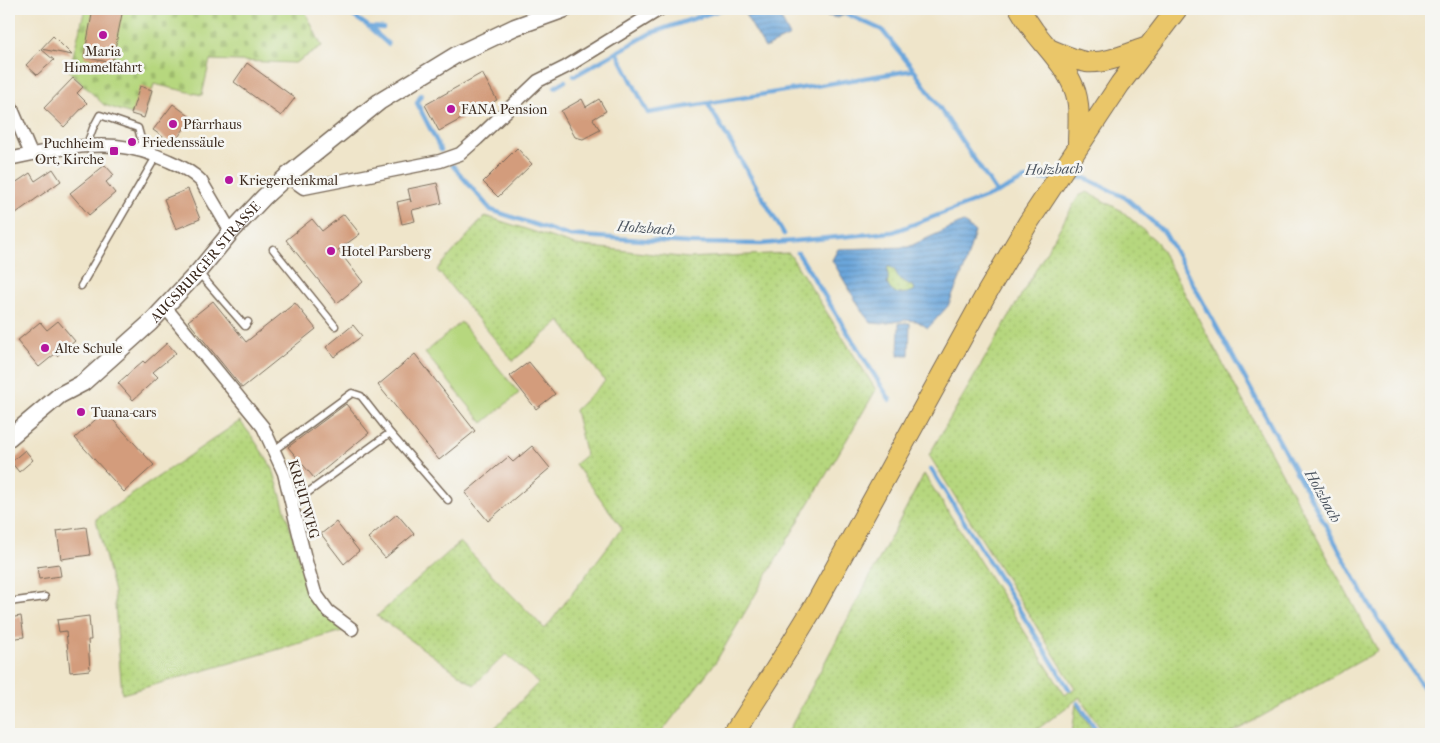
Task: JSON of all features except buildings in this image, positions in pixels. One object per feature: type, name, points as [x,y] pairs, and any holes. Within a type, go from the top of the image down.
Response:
[{"type":"main road","points":[[1020,9],[1033,30],[1066,73],[1074,88],[1078,108],[1074,152]]},
{"type":"main road","points":[[734,734],[815,605],[985,296],[1044,198],[1120,84],[1178,9]]},
{"type":"main road","points":[[1049,49],[1087,62],[1106,60],[1148,47]]},
{"type":"street","name":"AUGSBURGER STRASSE","points":[[9,438],[60,395],[83,383],[165,307],[264,197],[287,176],[379,102],[448,59],[515,27],[564,9]]},
{"type":"street","points":[[287,176],[304,188],[440,161],[460,154],[538,80],[566,67],[660,9]]},
{"type":"street","points":[[9,102],[31,154]]},
{"type":"street","points":[[9,159],[31,154],[86,147],[115,146],[140,150],[186,168],[195,175],[201,181],[231,232]]},
{"type":"street","name":"KREUTWEG","points":[[165,307],[263,427],[284,473],[315,592],[328,611],[352,628]]},
{"type":"lane","points":[[86,147],[100,114],[138,128],[141,139],[140,150]]},
{"type":"lane","points":[[81,286],[157,156]]},
{"type":"lane","points":[[273,249],[296,283],[335,326]]},
{"type":"lane","points":[[198,272],[221,293],[245,326],[248,322]]},
{"type":"lane","points":[[274,450],[352,393],[360,396],[448,500]]},
{"type":"lane","points":[[292,504],[390,433]]},
{"type":"lane","points":[[9,602],[45,597]]},
{"type":"green space","points":[[85,9],[304,9],[322,47],[295,63],[210,60],[202,95],[154,84],[144,118],[104,105],[69,71]]},
{"type":"green space","points":[[1087,192],[1122,211],[1157,242],[1378,651],[1230,734],[1104,734],[1080,697],[1031,734],[787,734],[924,474],[1065,695],[1075,688],[929,455],[1075,202],[1079,196]]},
{"type":"green space","points":[[485,216],[575,245],[688,258],[789,253],[876,390],[715,663],[660,734],[489,734],[538,683],[506,654],[474,685],[377,616],[460,542],[545,629],[622,528],[575,464],[586,455],[575,410],[605,381],[560,321],[513,361],[437,270]]},
{"type":"green space","points":[[888,266],[894,269],[899,278],[915,288],[914,291],[908,294],[894,294],[889,288],[887,281]]},
{"type":"green space","points":[[461,322],[519,393],[483,423],[425,353]]},
{"type":"green space","points":[[240,421],[273,469],[309,593],[346,630],[122,694],[114,592],[96,519]]},
{"type":"green space","points":[[1076,704],[1095,734],[1072,734]]},
{"type":"water","points":[[749,9],[776,9],[790,36],[765,48],[743,11]]},
{"type":"water","points":[[792,9],[854,9],[838,18]]},
{"type":"water","points":[[963,222],[975,232],[964,269],[948,306],[928,328],[917,321],[905,320],[882,324],[871,323],[863,313],[832,260],[838,249],[908,247]],"holes":[[[888,266],[894,269],[899,278],[915,288],[914,291],[898,294],[889,288],[887,284]]]},
{"type":"water","points":[[899,323],[910,323],[909,355],[898,355]]},
{"type":"waterway","name":"Holzbach","points":[[343,9],[368,26],[388,44]]},
{"type":"waterway","points":[[574,76],[651,33],[722,9]]},
{"type":"waterway","points":[[836,9],[882,30],[914,70],[997,193]]},
{"type":"waterway","points":[[369,27],[383,28]]},
{"type":"waterway","points":[[617,52],[648,113],[914,70]]},
{"type":"waterway","points":[[555,87],[565,81]]},
{"type":"waterway","name":"Holzbach","points":[[421,95],[417,103],[441,150]]},
{"type":"waterway","points":[[708,104],[784,234]]},
{"type":"waterway","name":"Holzbach","points":[[453,166],[491,210],[566,235],[689,243],[762,244],[893,232],[997,193],[1025,179],[1049,179]]},
{"type":"waterway","name":"Holzbach","points":[[1065,178],[1085,178],[1126,198],[1165,233],[1370,606],[1431,700]]},
{"type":"waterway","points":[[798,253],[890,400]]},
{"type":"waterway","points":[[931,469],[1069,689]]},
{"type":"waterway","points":[[1078,703],[1099,734]]},
{"type":"place","name":"Maria Himmelfahrt","points":[[103,35]]},
{"type":"place","name":"FANA Pension","points":[[451,109]]},
{"type":"place","name":"Pfarrhaus","points":[[173,124]]},
{"type":"place","name":"Friedenssäule","points":[[132,142]]},
{"type":"place","name":"Puchheim Ort, Kirche","points":[[114,151]]},
{"type":"place","name":"Kriegerdenkmal","points":[[229,180]]},
{"type":"place","name":"Hotel Parsberg","points":[[331,251]]},
{"type":"place","name":"Alte Schule","points":[[45,348]]},
{"type":"place","name":"Tuana-cars","points":[[81,412]]}]
